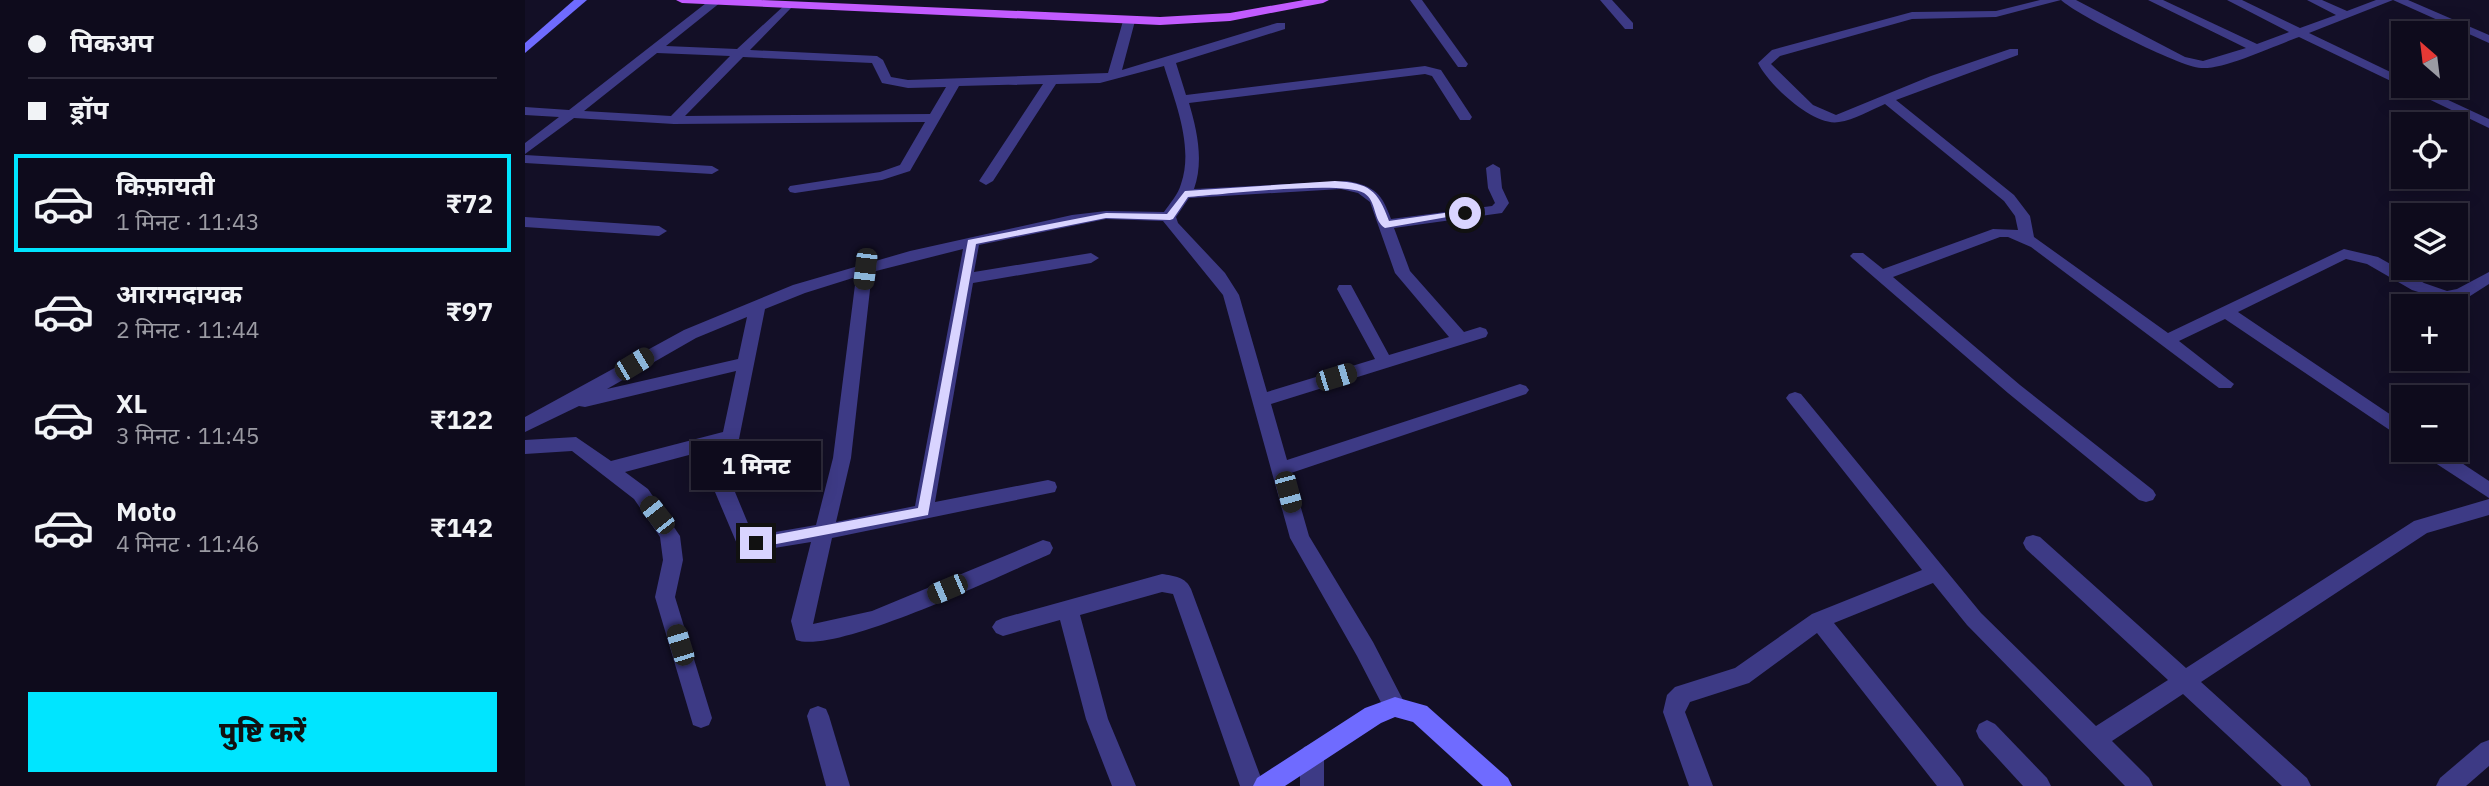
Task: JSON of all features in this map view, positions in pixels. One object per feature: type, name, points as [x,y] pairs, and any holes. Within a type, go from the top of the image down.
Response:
[{"type":"main road","points":[[682,0],[1129,21],[1230,17],[1323,0]]},
{"type":"street","points":[[525,49],[581,0]]},
{"type":"street","points":[[1416,0],[1462,64]]},
{"type":"street","points":[[1606,0],[1629,26]]},
{"type":"street","points":[[2014,52],[1934,79],[1842,117],[1826,118],[1768,71],[1764,63],[1776,53],[1912,16],[1996,14],[2055,0]]},
{"type":"street","points":[[2067,0],[2189,63],[2212,64],[2386,0]]},
{"type":"street","points":[[2154,0],[2256,48]]},
{"type":"street","points":[[2232,0],[2391,77]]},
{"type":"street","points":[[2313,0],[2346,15]]},
{"type":"street","points":[[2398,0],[2489,39]]},
{"type":"street","points":[[525,150],[715,2]]},
{"type":"street","points":[[674,120],[788,5]]},
{"type":"street","points":[[1114,76],[1129,21]]},
{"type":"street","points":[[655,49],[877,60],[886,80],[892,83],[1083,80],[1114,76],[1281,26]]},
{"type":"street","points":[[1169,61],[1192,148],[1187,186],[1170,217],[1171,225],[1219,276],[1231,295],[1300,538],[1365,649],[1395,707]]},
{"type":"street","points":[[1180,100],[1425,70],[1437,73],[1465,117]]},
{"type":"street","points":[[986,181],[1052,80]]},
{"type":"street","points":[[795,189],[897,173],[905,168],[955,83]]},
{"type":"street","points":[[2434,98],[2489,124]]},
{"type":"street","points":[[1887,99],[2015,204],[2021,210],[2026,225],[2026,238]]},
{"type":"street","points":[[525,111],[674,120],[935,118]]},
{"type":"street","points":[[525,159],[712,170]]},
{"type":"street","points":[[1385,225],[1443,215],[1497,210],[1502,203],[1495,188],[1493,168]]},
{"type":"street","points":[[1187,186],[1350,185],[1368,191],[1377,200],[1403,272],[1460,339]]},
{"type":"street","points":[[701,718],[666,597],[673,560],[670,536],[641,494],[576,444],[559,443],[525,448],[531,423],[656,351],[758,304],[865,269],[972,242],[1106,215],[1170,217]]},
{"type":"street","points":[[525,222],[659,231]]},
{"type":"street","points":[[1881,276],[1985,235],[2011,232],[2026,238],[2225,384]]},
{"type":"street","points":[[924,512],[972,242]]},
{"type":"street","points":[[2168,340],[2344,254],[2368,259],[2442,295],[2460,294],[2489,277]]},
{"type":"street","points":[[1858,256],[2014,389],[2147,495]]},
{"type":"street","points":[[965,279],[1091,258]]},
{"type":"street","points":[[865,269],[842,458],[802,621],[803,633],[817,633],[874,619],[1043,548]]},
{"type":"street","points":[[1345,289],[1385,362]]},
{"type":"street","points":[[758,304],[723,474],[725,492],[744,538],[756,543],[824,532],[1048,487]]},
{"type":"street","points":[[2226,312],[2391,424]]},
{"type":"street","points":[[1262,400],[1480,333]]},
{"type":"street","points":[[568,404],[746,363]]},
{"type":"street","points":[[1282,468],[1520,390]]},
{"type":"street","points":[[1795,398],[1974,619],[2141,786]]},
{"type":"street","points":[[608,469],[731,437]]},
{"type":"street","points":[[2447,462],[2489,491]]},
{"type":"street","points":[[2094,740],[2442,519],[2489,506]]},
{"type":"street","points":[[2033,544],[2299,786]]},
{"type":"street","points":[[1701,786],[1674,712],[1675,702],[1683,694],[1741,676],[1819,620],[1936,573]]},
{"type":"street","points":[[1003,627],[1162,583],[1173,584],[1181,589],[1252,786]]},
{"type":"street","points":[[1068,610],[1097,719],[1124,786]]},
{"type":"street","points":[[1819,620],[1952,786]]},
{"type":"street","points":[[1265,786],[1373,715],[1395,707],[1419,713],[1500,786]]},
{"type":"street","points":[[818,716],[838,786]]},
{"type":"street","points":[[1987,731],[2039,786]]},
{"type":"street","points":[[2448,786],[2489,751]]},
{"type":"street","points":[[1312,755],[1312,786]]},
{"type":"route","points":[[756,543],[924,512],[972,242],[1106,215],[1170,217],[1185,194],[1335,184],[1360,187],[1368,191],[1377,200],[1385,225],[1465,213]]}]
